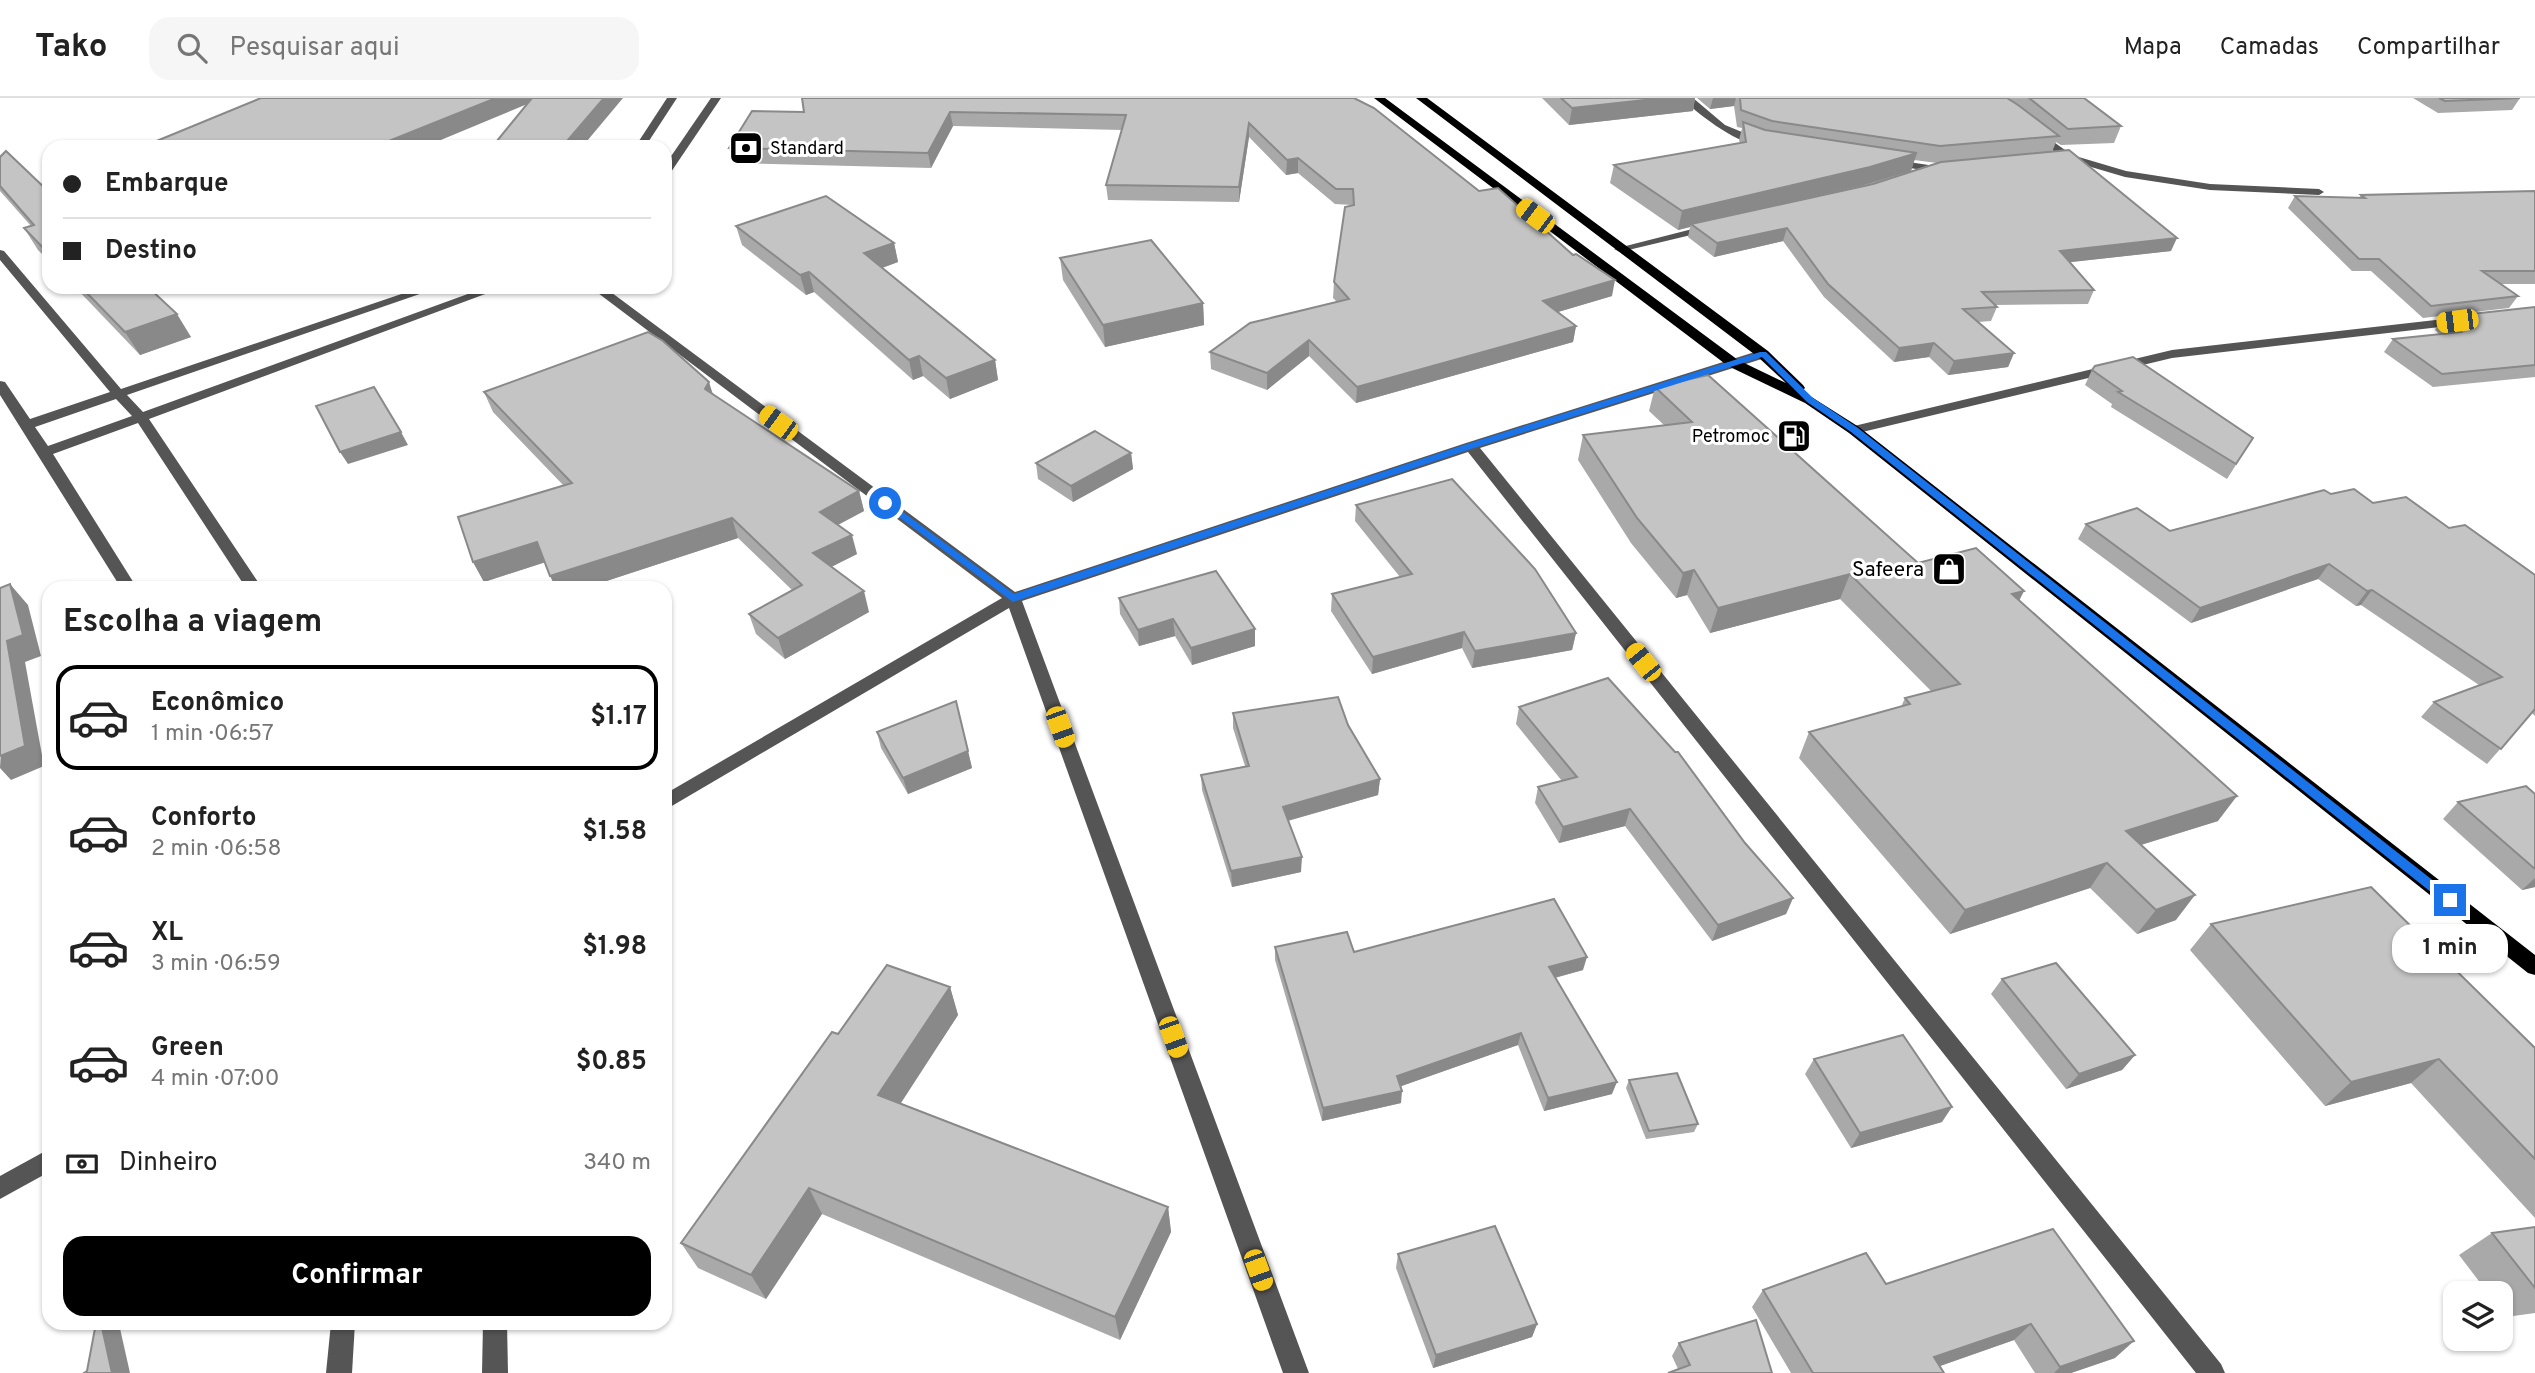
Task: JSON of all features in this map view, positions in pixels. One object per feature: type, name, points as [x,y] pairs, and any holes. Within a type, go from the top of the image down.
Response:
[{"type":"main road","points":[[1379,98],[1733,363],[1810,400],[1854,430],[2535,967]]},
{"type":"main road","points":[[1421,98],[1763,354],[1810,400]]},
{"type":"street","points":[[645,140],[672,98]]},
{"type":"street","points":[[672,163],[716,98]]},
{"type":"street","points":[[1687,98],[1721,127],[1778,145]]},
{"type":"street","points":[[2027,125],[2068,157]]},
{"type":"street","points":[[2054,158],[2068,157],[2125,174],[2210,187],[2319,192]]},
{"type":"street","points":[[1882,161],[1935,169]]},
{"type":"street","points":[[1908,178],[1948,167]]},
{"type":"street","points":[[1620,249],[1725,224]]},
{"type":"street","points":[[0,253],[119,395],[142,418],[249,581]]},
{"type":"street","points":[[26,425],[413,294]]},
{"type":"street","points":[[45,452],[479,294]]},
{"type":"street","points":[[605,294],[1013,598],[1296,1373]]},
{"type":"street","points":[[1854,430],[2172,354],[2481,318]]},
{"type":"street","points":[[672,799],[1013,598],[1471,446],[1763,354]]},
{"type":"street","points":[[0,385],[45,452],[124,581]]},
{"type":"street","points":[[1471,446],[2212,1373]]},
{"type":"street","points":[[0,1188],[42,1164]]},
{"type":"street","points":[[339,1373],[342,1330]]},
{"type":"street","points":[[495,1330],[495,1373]]},
{"type":"building","points":[[261,98],[496,98],[391,140],[159,140]]},
{"type":"building","points":[[532,98],[604,98],[568,140],[498,140]]},
{"type":"building","points":[[802,98],[1354,98],[1374,108],[1479,191],[1498,188],[1573,255],[1576,254],[1615,280],[1543,301],[1576,326],[1357,387],[1309,340],[1267,373],[1210,352],[1250,323],[1349,299],[1334,282],[1345,207],[1354,205],[1353,189],[1336,189],[1298,158],[1287,160],[1249,123],[1239,187],[1106,185],[1126,115],[950,112],[928,153],[729,148],[752,111],[804,112]]},
{"type":"building","points":[[1561,98],[1663,98],[1572,108]]},
{"type":"building","points":[[1740,98],[2007,98],[2059,136],[1940,146],[1772,121],[1741,110]]},
{"type":"building","points":[[2029,98],[2084,98],[2121,126],[2068,129]]},
{"type":"building","points":[[2439,98],[2520,98],[2445,101]]},
{"type":"building","points":[[1743,122],[1765,130],[1917,153],[1870,167],[1682,211],[1614,165],[1746,142]]},
{"type":"building","points":[[2069,150],[2177,238],[2060,251],[2094,290],[1982,292],[1997,307],[1963,309],[2014,353],[1954,361],[1934,343],[1899,348],[1828,284],[1787,228],[1717,243],[1691,224],[1873,184],[1941,162]]},
{"type":"building","points":[[6,151],[42,185],[42,247],[24,228],[34,225],[0,186],[0,157]]},
{"type":"building","points":[[2535,191],[2535,271],[2482,271],[2518,296],[2431,306],[2379,259],[2359,259],[2295,196],[2365,198],[2361,195]]},
{"type":"building","points":[[826,196],[894,243],[864,253],[995,360],[946,378],[919,356],[909,360],[809,272],[800,275],[736,226]]},
{"type":"building","points":[[1151,240],[1203,303],[1103,325],[1060,258]]},
{"type":"building","points":[[88,294],[156,294],[177,314],[125,332]]},
{"type":"building","points":[[2535,307],[2535,365],[2442,374],[2393,339],[2461,332],[2444,317]]},
{"type":"building","points":[[648,332],[663,341],[709,382],[705,389],[859,491],[820,512],[852,535],[813,553],[864,591],[778,638],[749,614],[802,585],[732,518],[550,576],[537,542],[473,562],[458,517],[572,483],[484,392]]},
{"type":"building","points":[[2133,357],[2253,438],[2236,464],[2118,392],[2122,391],[2092,370],[2095,366]]},
{"type":"building","points":[[1708,375],[1918,563],[1976,548],[2024,591],[2012,594],[2237,796],[2126,831],[2195,895],[2156,910],[2107,863],[1965,910],[1809,732],[1910,704],[1905,698],[1960,684],[1850,574],[1718,608],[1694,570],[1683,573],[1637,518],[1583,435],[1692,422],[1655,387]]},
{"type":"building","points":[[374,387],[401,432],[340,452],[316,406]]},
{"type":"building","points":[[1095,431],[1131,453],[1071,486],[1036,463]]},
{"type":"building","points":[[1452,479],[1535,569],[1576,633],[1475,651],[1464,632],[1373,657],[1332,594],[1412,574],[1356,505]]},
{"type":"building","points":[[2354,489],[2373,503],[2406,497],[2449,528],[2465,525],[2535,575],[2535,709],[2501,749],[2434,702],[2502,677],[2329,564],[2200,608],[2086,524],[2137,508],[2170,531],[2324,490],[2331,494]]},
{"type":"building","points":[[1216,571],[1255,629],[1191,648],[1173,619],[1138,630],[1119,598]]},
{"type":"building","points":[[10,584],[23,635],[7,641],[25,746],[0,756],[0,588]]},
{"type":"building","points":[[1608,678],[1675,752],[1678,752],[1745,843],[1793,898],[1718,925],[1630,809],[1563,827],[1538,787],[1577,777],[1519,707]]},
{"type":"building","points":[[1338,697],[1348,725],[1380,779],[1283,807],[1302,857],[1231,871],[1201,775],[1249,766],[1233,713]]},
{"type":"building","points":[[956,701],[968,751],[903,778],[877,732]]},
{"type":"building","points":[[2526,786],[2535,794],[2535,869],[2458,802]]},
{"type":"building","points":[[2371,887],[2535,1048],[2535,1159],[2439,1059],[2351,1082],[2211,924]]},
{"type":"building","points":[[1554,899],[1587,957],[1549,967],[1617,1082],[1548,1098],[1521,1033],[1397,1076],[1402,1091],[1323,1108],[1275,947],[1347,932],[1354,952]]},
{"type":"building","points":[[2056,963],[2135,1055],[2079,1074],[2002,979]]},
{"type":"building","points":[[887,965],[950,987],[878,1095],[1168,1207],[1115,1317],[809,1188],[751,1275],[681,1243],[832,1032],[838,1034]]},
{"type":"building","points":[[1903,1035],[1952,1107],[1860,1133],[1814,1059]]},
{"type":"building","points":[[1677,1073],[1698,1124],[1649,1131],[1629,1080]]},
{"type":"building","points":[[1495,1226],[1537,1324],[1436,1355],[1398,1254]]},
{"type":"building","points":[[2535,1227],[2535,1288],[2492,1233]]},
{"type":"building","points":[[2053,1229],[2134,1341],[2060,1367],[2031,1324],[1934,1357],[1944,1373],[1813,1373],[1763,1290],[1866,1253],[1886,1284]]},
{"type":"building","points":[[1756,1320],[1772,1373],[1668,1373],[1690,1365],[1679,1343]]},
{"type":"building","points":[[95,1330],[103,1330],[112,1373],[84,1373],[87,1371]]},
{"type":"place","name":"Standard","points":[[746,148]]},
{"type":"place","name":"Petromoc","points":[[1794,436]]},
{"type":"place","name":"Safeera","points":[[1949,569]]},
{"type":"route","points":[[885,503],[1013,598],[1471,446],[1763,354],[1810,400],[1854,430],[2450,900]]}]
